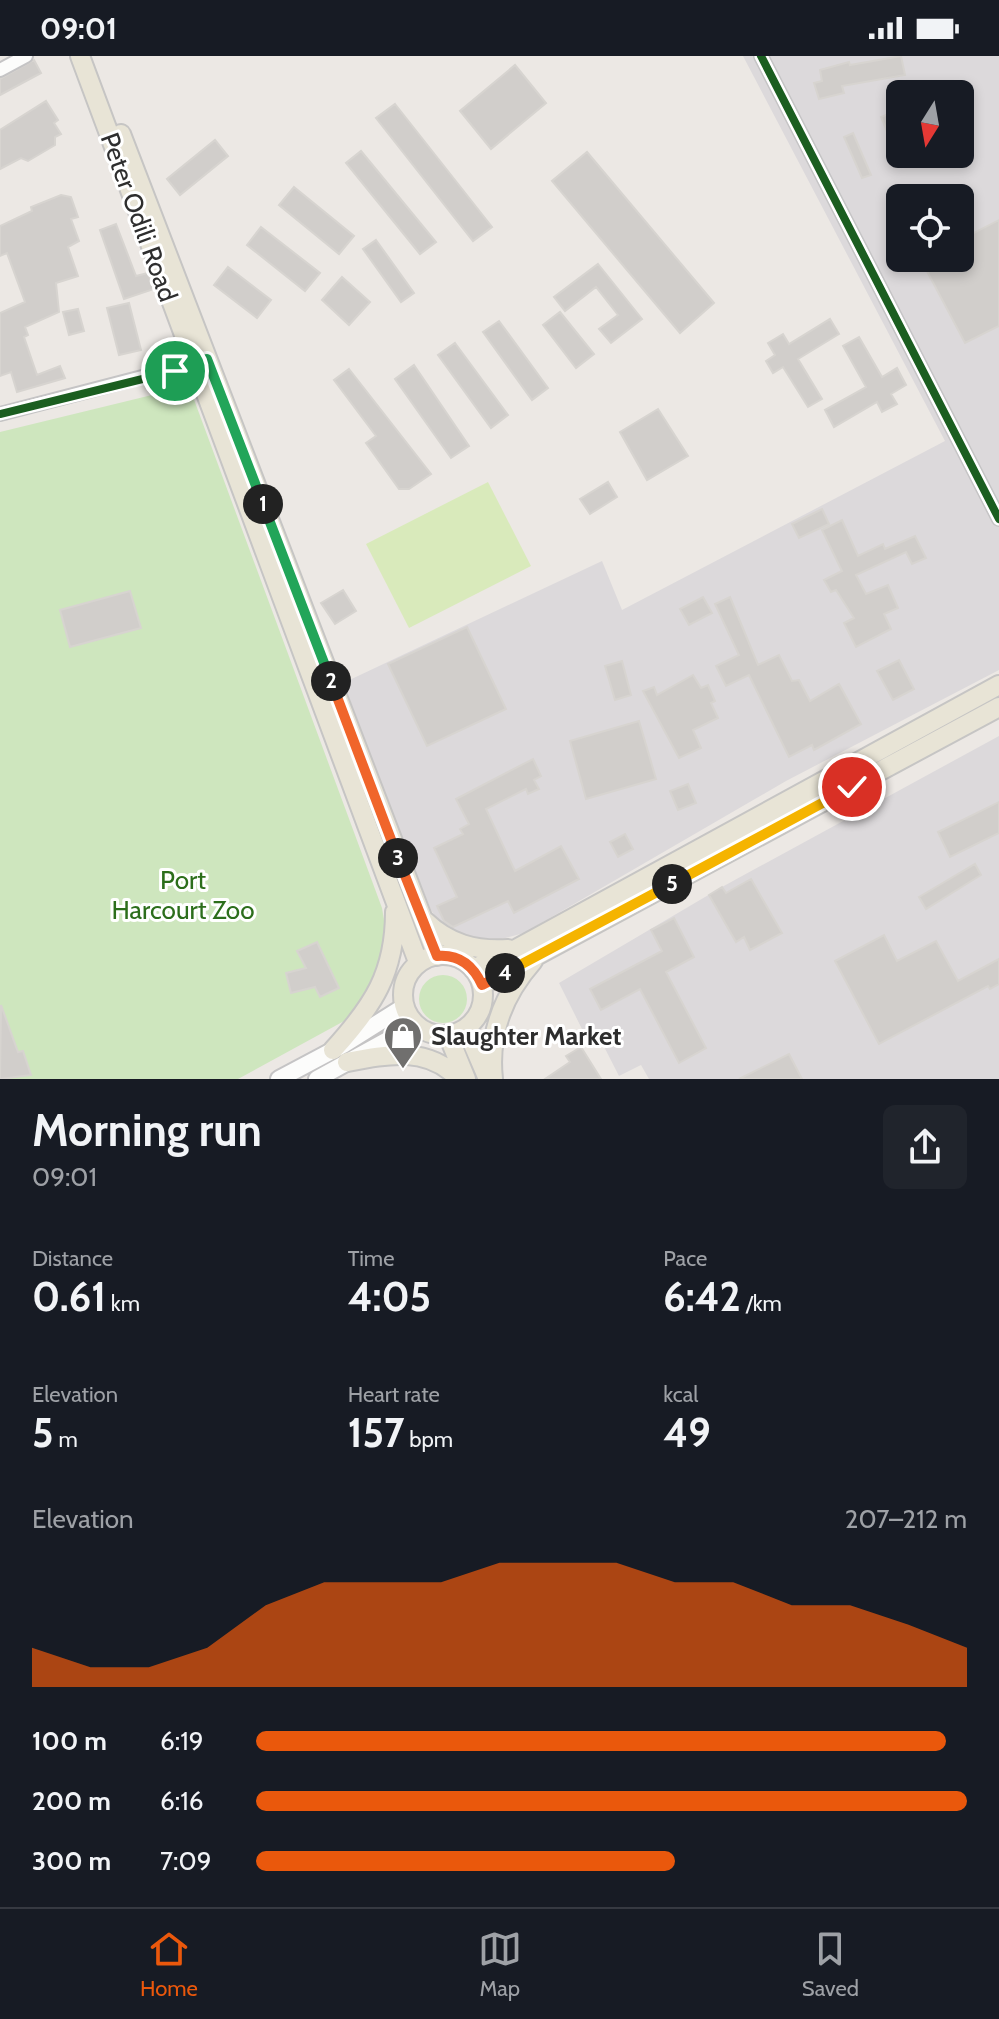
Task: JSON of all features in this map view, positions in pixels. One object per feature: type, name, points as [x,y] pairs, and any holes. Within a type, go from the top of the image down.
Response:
[{"type":"main road","name":"Peter Odili Road","points":[[80,56],[437,956]]},
{"type":"main road","name":"Peter Odili Road","points":[[92,56],[418,962]]},
{"type":"main road","points":[[478,977],[518,948],[999,685]]},
{"type":"main road","points":[[478,977],[537,955],[999,707]]},
{"type":"main road","points":[[340,1056],[379,992],[395,935],[395,897]]},
{"type":"main road","points":[[421,917],[447,939],[462,945],[491,950],[518,948]]},
{"type":"main road","points":[[491,1079],[497,1021],[507,995],[537,955]]},
{"type":"main road","points":[[437,956],[460,959],[478,977],[482,1004],[478,1015],[466,1028],[448,1035],[435,1034],[415,1025],[405,1006],[404,984],[418,962],[437,956]]},
{"type":"main road","points":[[317,1079],[340,1056],[405,1006]]},
{"type":"main road","points":[[279,1079],[415,1025]]},
{"type":"main road","points":[[466,1028],[491,1079]]},
{"type":"main road","points":[[448,1035],[466,1079]]},
{"type":"main road","points":[[340,1056],[417,1055],[445,1065],[459,1079]]},
{"type":"street","points":[[0,70],[26,56]]},
{"type":"street","points":[[761,56],[999,519]]},
{"type":"street","points":[[0,414],[201,362]]},
{"type":"shaded area","points":[[743,56],[999,56],[999,670],[786,781],[524,933],[490,942],[462,938],[441,925],[431,910],[341,684],[602,561],[622,610],[945,441]]},
{"type":"shaded area","points":[[999,736],[999,1079],[649,1079],[641,1065],[619,1076],[595,1029],[583,1031],[559,983],[722,887]]},
{"type":"green space","name":"Port Harcourt Zoo","points":[[189,386],[382,908],[387,938],[375,982],[346,1020],[238,1079],[0,1079],[0,432]]},
{"type":"green space","points":[[488,482],[531,566],[409,628],[366,544]]},
{"type":"green space","points":[[443,975],[452,976],[460,982],[466,990],[466,1008],[460,1016],[452,1022],[443,1023],[434,1022],[426,1016],[420,1008],[419,999],[420,990],[426,982],[434,976]]},
{"type":"building","points":[[901,56],[905,75],[842,86],[844,93],[819,99],[814,83],[822,81],[820,70],[849,62],[850,65]]},
{"type":"building","points":[[34,60],[41,73],[0,95],[0,79]]},
{"type":"building","points":[[515,65],[546,103],[491,149],[460,111]]},
{"type":"building","points":[[46,101],[58,120],[54,123],[61,134],[55,137],[55,145],[28,161],[21,158],[0,169],[0,130]]},
{"type":"building","points":[[395,104],[492,227],[473,241],[376,118]]},
{"type":"building","points":[[853,133],[871,175],[862,178],[844,137]]},
{"type":"building","points":[[215,140],[228,156],[180,195],[167,179]]},
{"type":"building","points":[[361,151],[436,242],[420,254],[346,163]]},
{"type":"building","points":[[587,152],[714,303],[680,333],[552,181]]},
{"type":"building","points":[[294,187],[354,236],[339,254],[279,205]]},
{"type":"building","points":[[61,195],[71,197],[78,217],[71,219],[79,241],[68,247],[78,276],[56,283],[59,312],[25,327],[28,335],[24,337],[37,375],[60,366],[65,378],[17,392],[11,372],[0,376],[0,313],[25,302],[7,253],[0,256],[0,226],[32,211],[31,207]]},
{"type":"building","points":[[999,220],[999,326],[965,343],[927,272],[974,272],[974,233]]},
{"type":"building","points":[[116,224],[136,276],[148,273],[154,289],[124,299],[100,230]]},
{"type":"building","points":[[261,227],[320,273],[305,291],[247,245]]},
{"type":"building","points":[[376,240],[414,293],[401,302],[363,249]]},
{"type":"building","points":[[598,264],[642,319],[611,343],[599,329],[618,315],[596,287],[565,311],[554,297]]},
{"type":"building","points":[[228,267],[271,300],[257,318],[214,285]]},
{"type":"building","points":[[342,277],[370,302],[349,325],[322,300]]},
{"type":"building","points":[[129,303],[141,350],[119,355],[107,308]]},
{"type":"building","points":[[78,309],[84,331],[69,335],[63,312]]},
{"type":"building","points":[[560,312],[594,354],[576,368],[543,325]]},
{"type":"building","points":[[830,319],[839,334],[798,359],[822,399],[808,407],[783,367],[773,373],[766,361],[775,355],[768,343],[783,334],[789,344]]},
{"type":"building","points":[[499,321],[548,388],[532,400],[483,332]]},
{"type":"building","points":[[859,337],[882,377],[897,368],[906,385],[891,394],[897,404],[882,412],[877,402],[834,427],[825,410],[866,387],[843,346]]},
{"type":"building","points":[[455,343],[508,415],[491,428],[438,355]]},
{"type":"building","points":[[414,365],[469,446],[451,458],[395,379]]},
{"type":"building","points":[[349,369],[431,474],[409,489],[399,489],[366,443],[376,436],[334,380]]},
{"type":"building","points":[[658,409],[688,456],[647,480],[620,432]]},
{"type":"building","points":[[608,482],[617,497],[590,514],[580,499]]},
{"type":"building","points":[[822,509],[829,524],[799,538],[792,524]]},
{"type":"building","points":[[842,520],[858,556],[883,544],[885,549],[915,536],[926,558],[912,564],[906,552],[856,575],[866,594],[888,585],[898,608],[884,614],[891,629],[856,647],[844,623],[854,618],[836,590],[831,592],[824,580],[842,571],[822,530]]},
{"type":"building","points":[[343,590],[356,611],[335,624],[321,603]]},
{"type":"building","points":[[130,591],[141,628],[70,647],[60,610]]},
{"type":"building","points":[[703,597],[712,613],[689,625],[680,609]]},
{"type":"building","points":[[730,597],[758,665],[779,655],[792,681],[799,680],[810,701],[839,684],[861,724],[814,750],[812,745],[789,757],[749,675],[726,686],[716,666],[739,655],[715,604]]},
{"type":"building","points":[[467,627],[506,709],[427,746],[388,664]]},
{"type":"building","points":[[899,660],[914,689],[893,700],[877,671]]},
{"type":"building","points":[[622,661],[631,695],[615,700],[605,666]]},
{"type":"building","points":[[693,675],[701,688],[708,685],[718,718],[693,730],[701,748],[679,758],[643,691],[654,687],[657,695]]},
{"type":"building","points":[[639,721],[656,779],[586,799],[570,741]]},
{"type":"building","points":[[533,759],[541,776],[534,780],[539,789],[528,794],[526,789],[486,809],[515,871],[561,846],[579,879],[514,913],[508,901],[453,927],[444,921],[437,906],[457,897],[434,848],[463,834],[460,829],[469,824],[456,799]]},
{"type":"building","points":[[688,784],[696,803],[678,810],[670,791]]},
{"type":"building","points":[[999,802],[999,833],[950,857],[938,832]]},
{"type":"building","points":[[625,834],[633,849],[618,857],[610,842]]},
{"type":"building","points":[[975,864],[981,875],[926,909],[919,897]]},
{"type":"building","points":[[751,879],[782,933],[750,950],[744,937],[736,942],[709,895],[722,887],[726,893]]},
{"type":"building","points":[[674,918],[694,957],[666,972],[706,1048],[679,1063],[640,989],[601,1010],[590,989],[662,951],[651,930]]},
{"type":"building","points":[[884,935],[897,961],[936,941],[958,981],[999,959],[999,984],[990,989],[988,986],[879,1044],[835,961]]},
{"type":"building","points":[[317,942],[339,988],[320,997],[315,987],[291,993],[286,973],[306,968],[297,951]]},
{"type":"building","points":[[1,1005],[18,1052],[23,1051],[31,1075],[0,1079]]},
{"type":"building","points":[[581,1047],[601,1079],[545,1079],[570,1062],[566,1056]]},
{"type":"building","points":[[789,1054],[802,1079],[739,1079]]},
{"type":"cycle path","points":[[761,56],[999,519]]},
{"type":"cycle path","points":[[0,414],[175,371],[207,359]]},
{"type":"place","name":"Slaughter Market","points":[[403,1070]]},
{"type":"route","points":[[175,371],[207,359],[437,956],[460,959],[471,967],[482,985],[852,787]]}]
